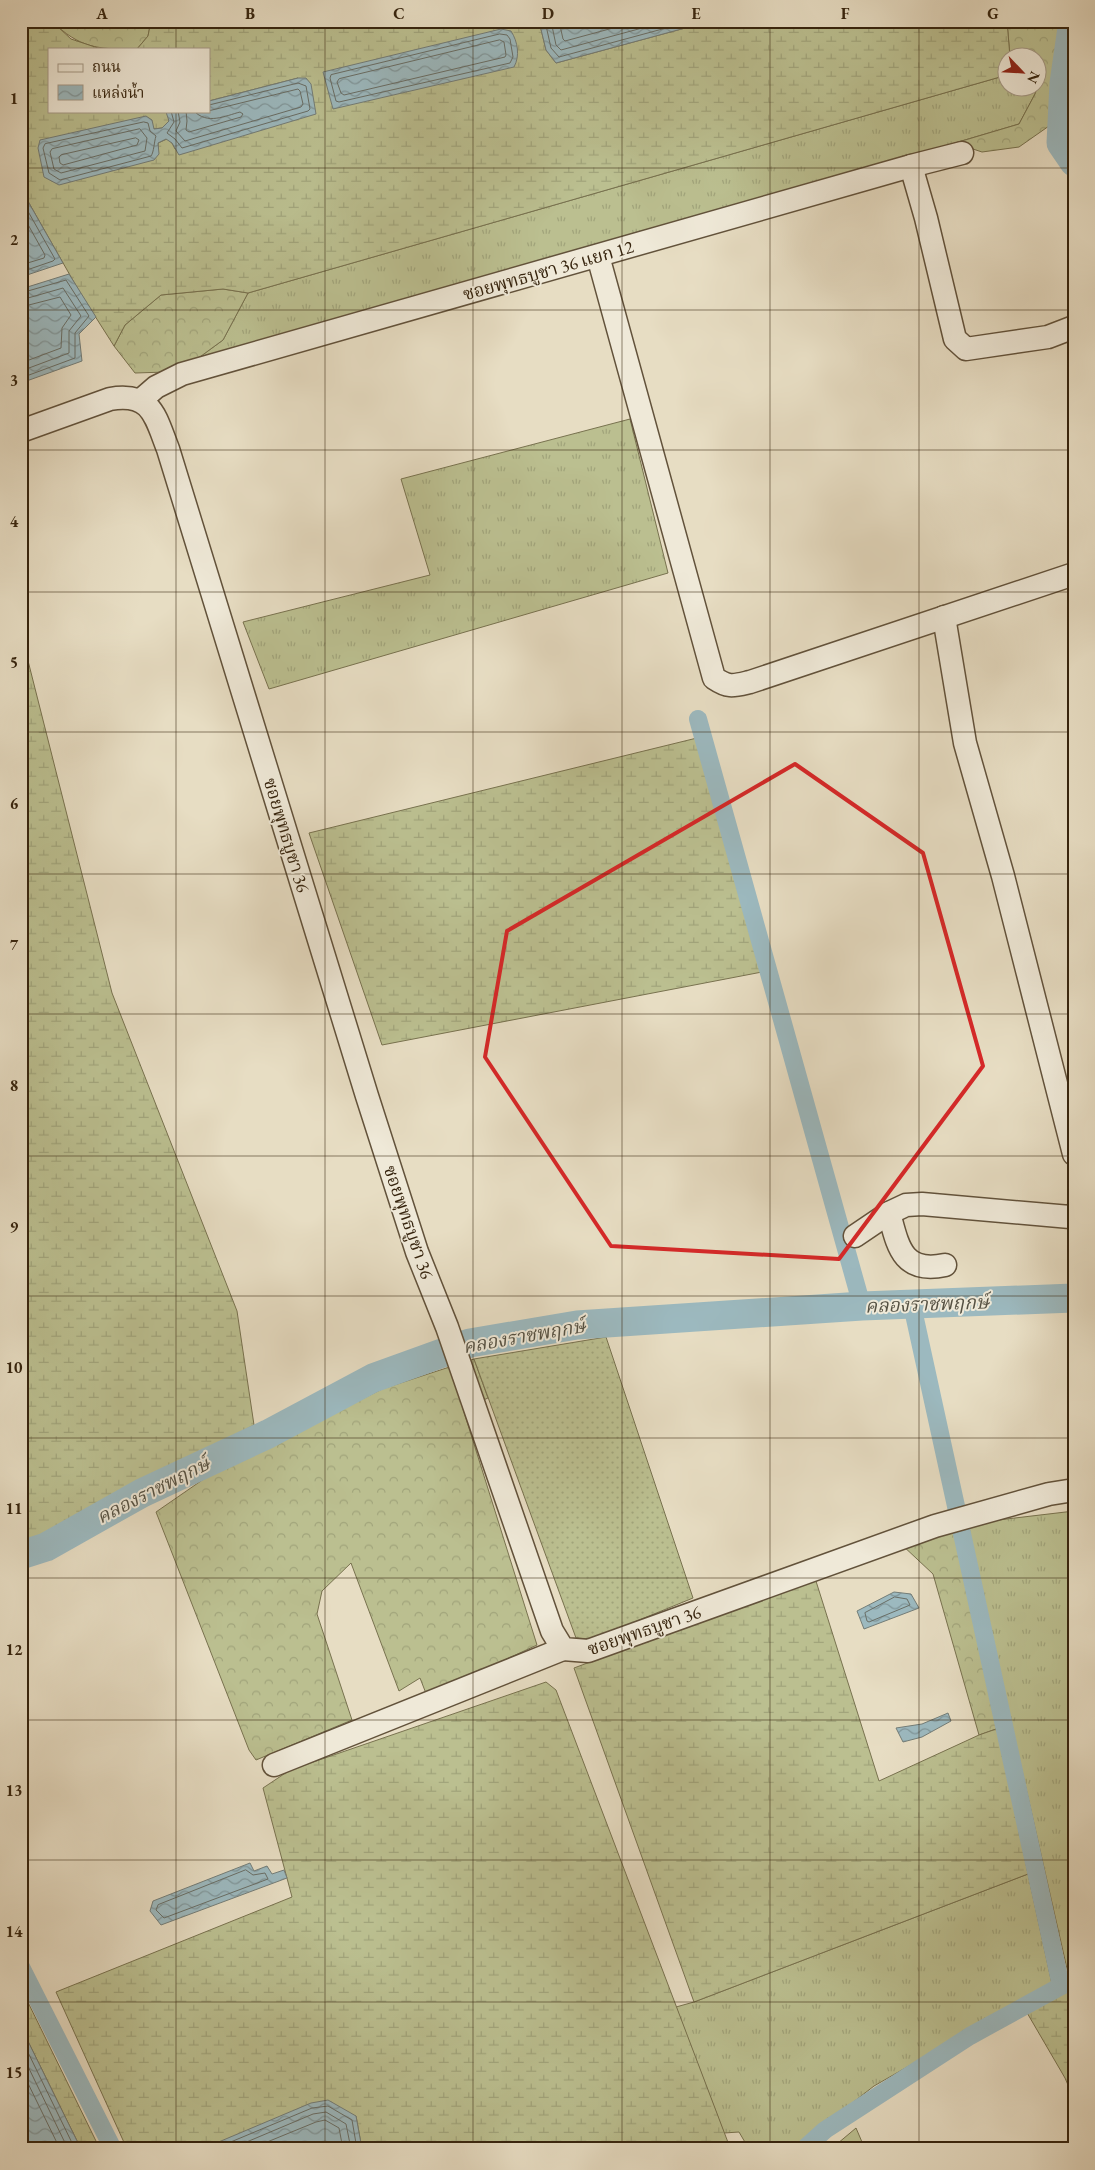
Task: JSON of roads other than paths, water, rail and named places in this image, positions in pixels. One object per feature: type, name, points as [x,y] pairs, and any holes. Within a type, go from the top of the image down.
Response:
[{"type":"street","name":"ซอยพุทธบูชา 36 แยก 12","points":[[140,400],[156,387],[182,374],[910,166],[962,154]]},
{"type":"street","points":[[910,166],[926,218],[956,339],[966,349],[1048,337],[1074,327]]},
{"type":"street","points":[[598,256],[714,678],[725,685],[733,686],[750,682],[1074,574]]},
{"type":"street","points":[[21,431],[110,399],[125,396],[140,400]]},
{"type":"street","name":"ซอยพุทธบูชา 36","points":[[140,400],[153,410],[168,449],[367,1096],[417,1252],[448,1327],[552,1632],[563,1650],[588,1651],[935,1526],[1049,1494],[1074,1490]]},
{"type":"street","points":[[944,617],[965,743],[1003,876],[1074,1154]]},
{"type":"street","points":[[855,1236],[889,1213],[906,1205],[922,1204],[1070,1217],[1074,1214]]},
{"type":"street","points":[[889,1213],[900,1250],[906,1258],[930,1268],[945,1265]]},
{"type":"street","points":[[274,1765],[563,1650]]},
{"type":"water","points":[[539,21],[711,21],[556,63],[546,50]]},
{"type":"water","points":[[501,29],[511,31],[515,40],[518,54],[514,67],[333,109],[323,72]]},
{"type":"water","points":[[298,78],[306,78],[311,84],[316,114],[179,155],[172,143],[166,139],[158,143],[159,154],[154,160],[59,185],[44,177],[38,148],[40,140],[146,116],[152,120],[154,129],[162,128],[169,121],[166,112],[210,112],[210,101]]},
{"type":"water","points":[[21,189],[63,263],[21,277]]},
{"type":"water","points":[[69,274],[96,317],[79,334],[82,361],[21,383],[21,289]]},
{"type":"water","points":[[894,1592],[911,1594],[919,1608],[864,1629],[857,1611]]},
{"type":"water","points":[[948,1713],[951,1721],[922,1737],[903,1742],[896,1728],[922,1724]]},
{"type":"water","points":[[250,1863],[254,1871],[267,1866],[272,1874],[284,1870],[287,1878],[161,1925],[150,1911],[153,1901]]},
{"type":"water","points":[[21,2027],[81,2149],[21,2149]]},
{"type":"water","points":[[328,2100],[356,2116],[362,2149],[202,2149],[311,2103]]},
{"type":"waterway","points":[[1073,21],[1064,83],[1061,143],[1074,162]]},
{"type":"waterway","points":[[698,719],[862,1306]]},
{"type":"waterway","name":"คลองราชพฤกษ์","points":[[21,1555],[46,1547],[142,1493],[268,1434],[373,1378],[470,1343],[577,1325],[862,1306],[1074,1298]]},
{"type":"waterway","points":[[912,1305],[1061,1986]]},
{"type":"waterway","points":[[21,1967],[113,2149]]},
{"type":"waterway","points":[[804,2149],[825,2130],[970,2036],[1074,1979]]}]
